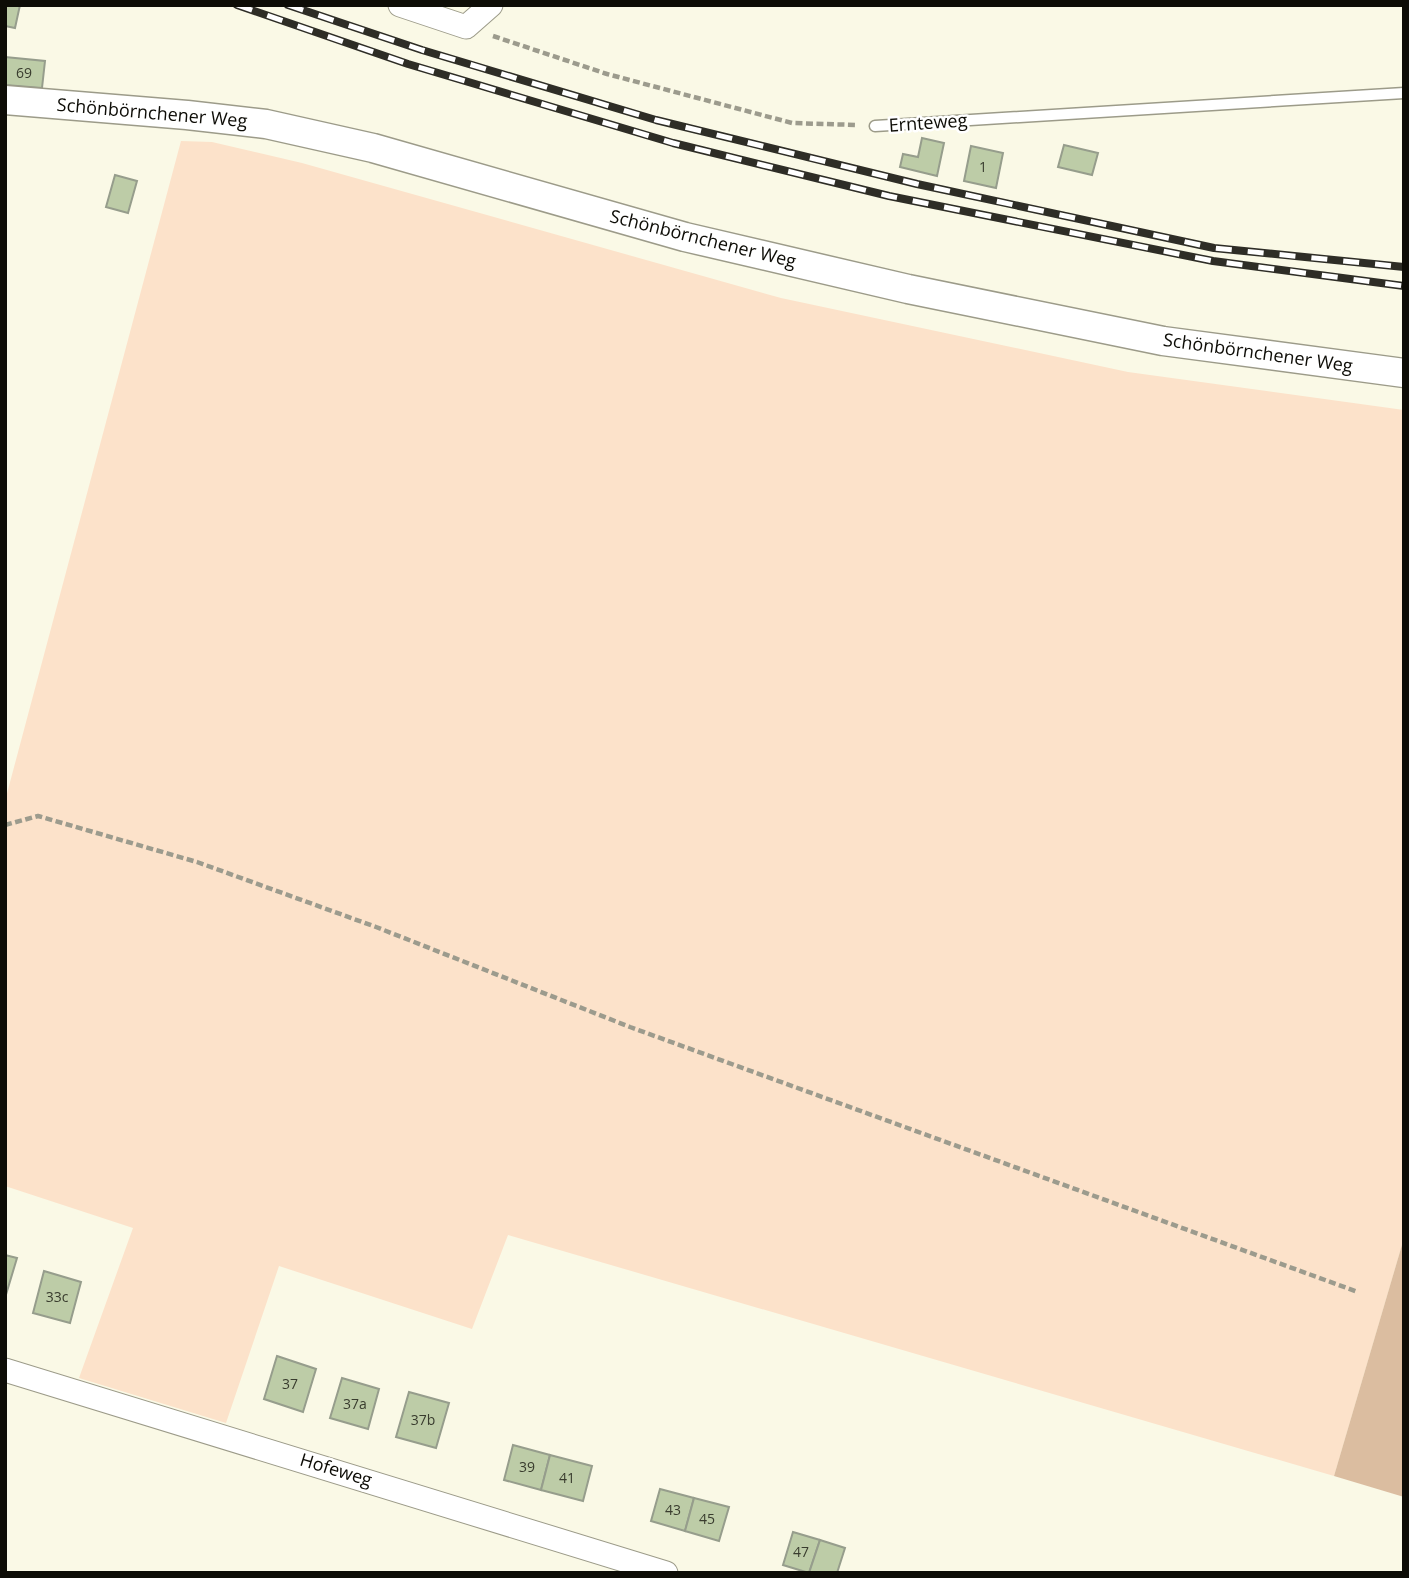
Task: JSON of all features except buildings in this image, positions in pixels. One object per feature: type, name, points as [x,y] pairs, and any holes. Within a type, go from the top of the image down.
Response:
[{"type":"street","points":[[400,5],[466,27],[491,5]]},
{"type":"street","name":"Schönbörnchener Weg","points":[[5,100],[266,124],[373,148],[685,237],[908,289],[1163,341],[1404,373]]},
{"type":"street","name":"Hofeweg","points":[[5,1370],[666,1573]]},
{"type":"lane","name":"Ernteweg","points":[[875,126],[1404,93]]},
{"type":"path","name":"Ernteweg","points":[[466,27],[607,74],[792,123],[875,126]]},
{"type":"path","points":[[5,825],[38,816],[197,862],[376,927],[630,1027],[1358,1292]]},
{"type":"shaded area","points":[[181,141],[212,142],[302,163],[781,298],[1128,372],[1404,410],[1404,1238],[1334,1476],[508,1235],[472,1329],[279,1266],[226,1423],[79,1378],[133,1228],[5,1186],[5,801]]},
{"type":"shaded area","points":[[1404,1238],[1404,1497],[1334,1476]]},
{"type":"railway","points":[[237,5],[408,64],[673,143],[889,196],[1213,261],[1404,286]]},
{"type":"railway","points":[[288,5],[422,50],[656,120],[917,184],[1214,248],[1404,267]]}]
